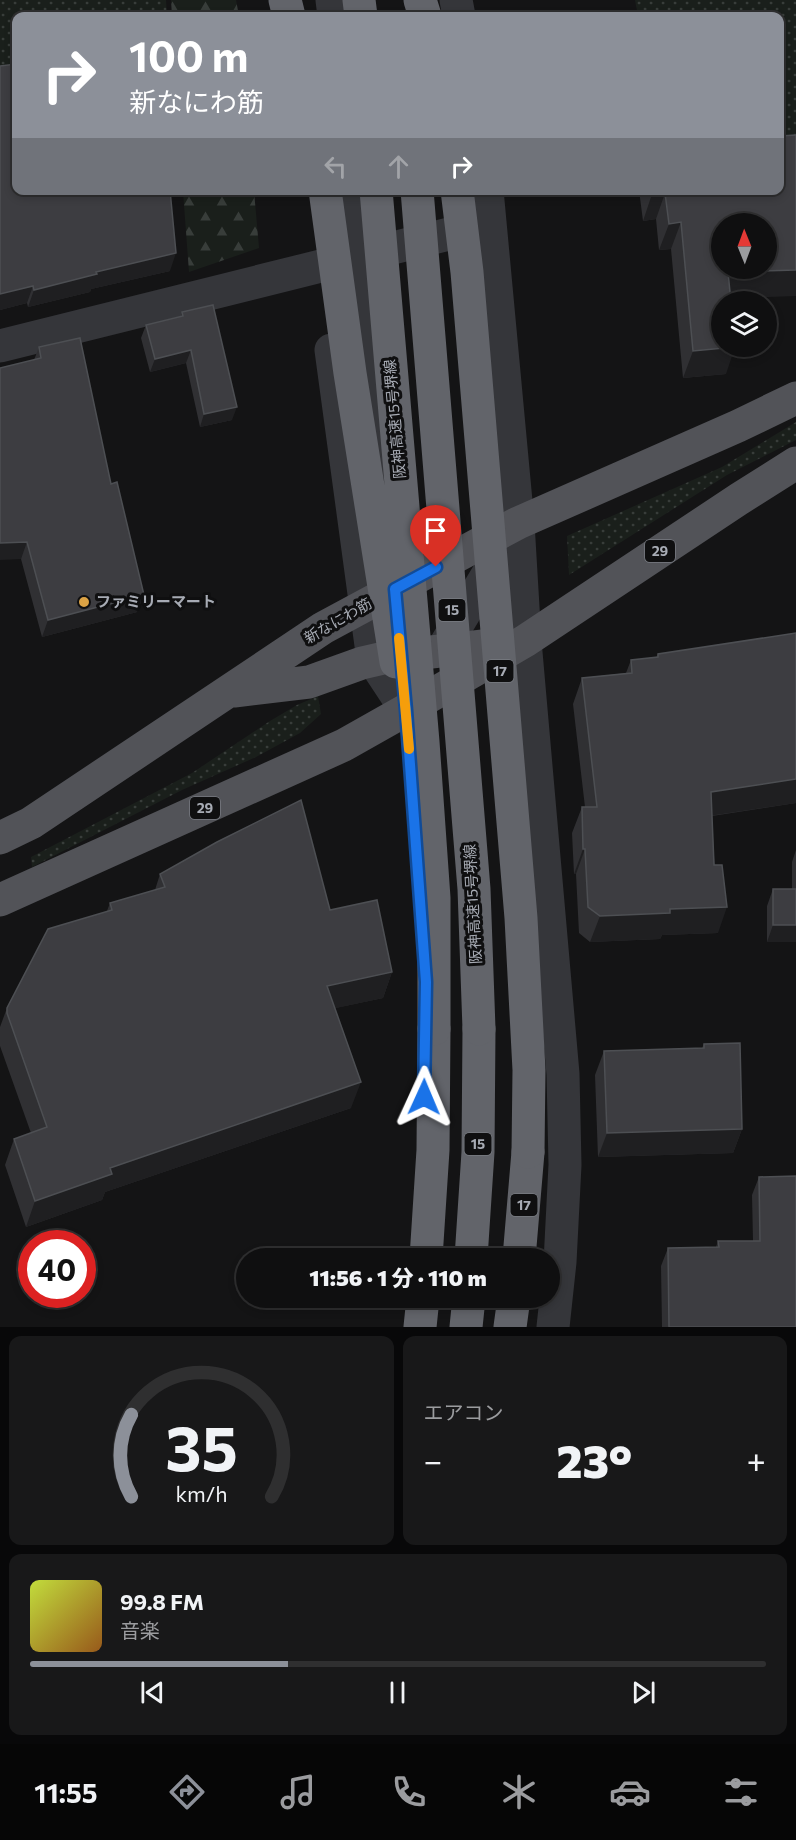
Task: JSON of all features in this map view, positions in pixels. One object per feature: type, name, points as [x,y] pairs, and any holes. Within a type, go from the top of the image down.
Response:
[{"type":"highway","points":[[326,195],[350,373],[434,898]]},
{"type":"highway","name":"阪神高速15号堺線","points":[[376,195],[434,898],[433,1150],[427,1248]]},
{"type":"highway","name":"阪神高速15号堺線","points":[[417,195],[474,890],[479,1029],[478,1152],[472,1248]]},
{"type":"highway","name":"17","points":[[458,195],[469,296],[526,994],[529,1070],[528,1152],[520,1248]]},
{"type":"highway","points":[[420,1327],[422,1308]]},
{"type":"highway","points":[[466,1327],[468,1308]]},
{"type":"highway","points":[[510,1327],[513,1308]]},
{"type":"main road","name":"新なにわ筋","points":[[0,837],[31,823],[323,628],[518,523],[796,398]]},
{"type":"main road","name":"29","points":[[0,900],[344,745],[525,641],[796,463]]},
{"type":"main road","points":[[226,692],[309,682],[387,658],[525,641]]},
{"type":"street","points":[[315,195],[320,266],[365,606],[406,710],[426,982],[423,1143],[415,1248]]},
{"type":"street","points":[[350,195],[355,257],[395,589],[387,658]]},
{"type":"street","points":[[488,195],[518,523],[525,641],[563,1074],[565,1166],[560,1262],[553,1327]]},
{"type":"street","points":[[0,346],[491,224]]},
{"type":"street","points":[[406,710],[518,523]]},
{"type":"street","points":[[409,1327],[410,1308]]},
{"type":"green space","points":[[0,0],[166,0],[167,12],[12,12],[12,76],[0,78]]},
{"type":"green space","points":[[171,0],[236,0],[238,12],[172,12]]},
{"type":"green space","points":[[635,0],[796,0],[796,148],[784,149],[784,12],[637,12]]},
{"type":"green space","points":[[183,195],[254,195],[259,248],[189,272]]},
{"type":"green space","points":[[796,422],[796,440],[727,475],[569,575],[567,536],[722,467]]},
{"type":"green space","points":[[318,696],[321,714],[300,733],[32,867],[31,857],[192,773],[270,721]]},
{"type":"building","points":[[12,64],[12,195],[170,195],[176,253],[34,290],[33,286],[0,294],[0,66]]},
{"type":"building","points":[[796,135],[796,270],[777,271],[777,213],[711,213],[711,279],[729,279],[730,291],[711,291],[711,349],[693,351],[681,222],[669,224],[665,195],[784,195],[784,136]]},
{"type":"building","points":[[213,305],[237,407],[204,414],[191,350],[155,359],[146,325],[183,316],[182,312]]},
{"type":"building","points":[[80,338],[111,484],[117,482],[144,595],[48,620],[27,542],[0,543],[0,368],[41,358],[39,347]]},
{"type":"building","points":[[796,633],[796,779],[711,792],[714,865],[722,865],[727,907],[670,909],[670,913],[600,916],[588,907],[585,849],[583,849],[582,807],[597,807],[582,678],[632,673],[631,660],[658,657],[658,654]]},
{"type":"building","points":[[301,800],[330,910],[377,900],[392,972],[327,986],[361,1082],[110,1168],[112,1174],[35,1201],[14,1139],[47,1127],[7,1008],[48,929],[112,910],[110,903],[165,887],[160,874],[217,842]]},
{"type":"building","points":[[773,889],[796,889],[796,925],[773,925]]},
{"type":"building","points":[[740,1043],[742,1129],[607,1133],[604,1051],[704,1048],[704,1044]]},
{"type":"building","points":[[796,1176],[796,1327],[669,1327],[668,1248],[719,1247],[718,1241],[760,1241],[759,1177]]},
{"type":"slow traffic","points":[[399,638],[409,749]]},
{"type":"place","name":"ファミリーマート","points":[[84,602]]},
{"type":"route","points":[[424,1097],[426,982],[395,589],[436,567]]}]
